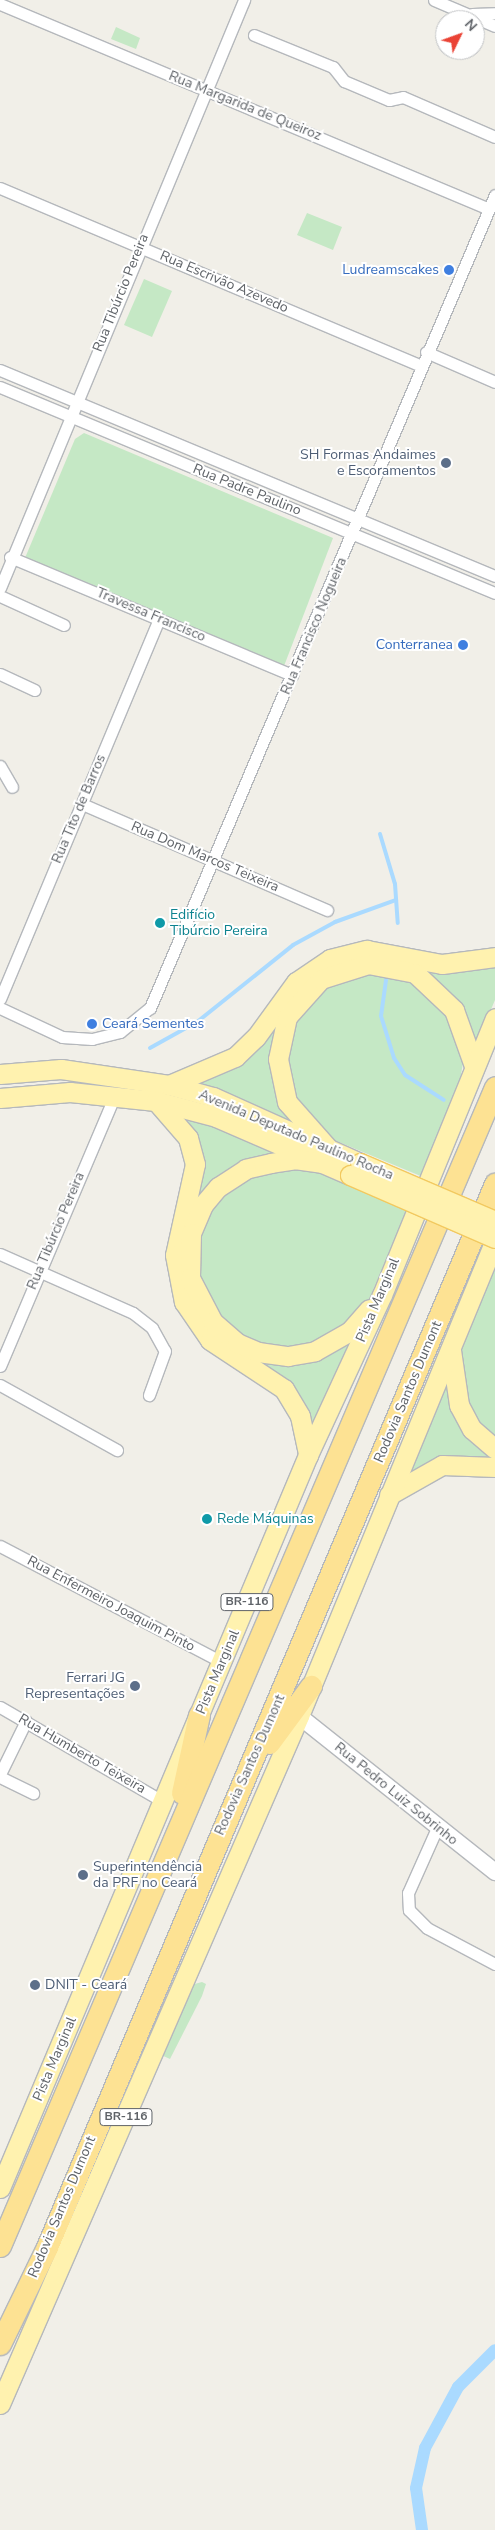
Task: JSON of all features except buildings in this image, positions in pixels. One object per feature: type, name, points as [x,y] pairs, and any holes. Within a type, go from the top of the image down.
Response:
[{"type":"highway","name":"BR-116","points":[[0,2246],[495,1087]]},
{"type":"highway","name":"Rodovia Santos Dumont","points":[[0,2344],[47,2247],[495,1184]]},
{"type":"highway","points":[[252,1762],[311,1686]]},
{"type":"highway","points":[[170,1845],[199,1715]]},
{"type":"highway","points":[[0,2208],[45,2140]]},
{"type":"main road","points":[[169,1084],[235,1057],[256,1037],[296,982],[330,959],[367,950],[442,964],[495,957]]},
{"type":"main road","points":[[382,1295],[332,1343],[288,1356],[237,1343],[213,1322],[195,1293],[188,1262],[191,1233],[203,1205],[218,1187],[246,1169],[271,1163],[325,1155],[287,1102],[278,1059],[287,1018],[321,979],[368,964],[415,974],[454,1010],[474,1066]]},
{"type":"main road","name":"Pista Marginal","points":[[0,2188],[164,1802],[308,1455],[382,1295],[495,1018]]},
{"type":"main road","name":"Avenida Deputado Paulino Rocha","points":[[0,1074],[61,1069],[169,1084],[214,1097],[325,1155],[495,1239]]},
{"type":"main road","name":"Avenida Deputado Paulino Rocha","points":[[0,1098],[40,1092],[156,1102],[216,1117],[325,1155]]},
{"type":"main road","points":[[156,1102],[188,1138],[195,1164],[175,1255],[184,1302],[210,1340],[284,1389],[300,1416],[308,1455]]},
{"type":"main road","name":"Avenida Deputado Paulino Rocha","points":[[355,1169],[495,1221]]},
{"type":"main road","name":"BR-116","points":[[0,2404],[299,1716],[495,1239]]},
{"type":"main road","points":[[451,1347],[459,1404],[472,1429],[495,1449]]},
{"type":"main road","points":[[389,1495],[442,1464],[495,1467]]},
{"type":"street","name":"Rua Tibúrcio Pereira","points":[[0,588],[2,573],[77,403],[140,247],[244,0]]},
{"type":"street","points":[[434,0],[458,10]]},
{"type":"street","name":"Rua Margarida de Queiroz","points":[[0,4],[206,92],[489,208]]},
{"type":"street","points":[[254,34],[333,67],[341,79],[371,93],[388,100],[403,97],[495,137]]},
{"type":"street","name":"Rua Escrivão Azevedo","points":[[0,188],[420,365]]},
{"type":"street","name":"Rua Francisco Nogueira","points":[[0,1008],[70,1038],[108,1036],[135,1022],[150,1008],[292,675],[361,519],[420,365],[495,195]]},
{"type":"street","points":[[426,352],[495,382]]},
{"type":"street","name":"Rua Padre Paulino","points":[[1,375],[77,403],[495,576]]},
{"type":"street","name":"Rua Padre Paulino","points":[[0,387],[495,593]]},
{"type":"street","points":[[192,468],[197,454]]},
{"type":"street","points":[[238,487],[243,473]]},
{"type":"street","name":"Travessa Francisco","points":[[10,557],[292,675]]},
{"type":"street","points":[[0,596],[64,625]]},
{"type":"street","name":"Rua Tito de Barros","points":[[0,999],[159,619]]},
{"type":"street","points":[[0,674],[34,690]]},
{"type":"street","points":[[0,766],[12,787]]},
{"type":"street","name":"Rua Dom Marcos Teixeira","points":[[82,804],[327,910]]},
{"type":"street","name":"Rua Tibúrcio Pereira","points":[[0,1366],[38,1271],[114,1097]]},
{"type":"street","points":[[0,1254],[133,1313],[159,1335],[165,1351],[149,1395]]},
{"type":"street","points":[[0,1385],[118,1450]]},
{"type":"street","name":"Rua Enfermeiro Joaquim Pinto","points":[[0,1546],[222,1662]]},
{"type":"street","name":"Rua Humberto Teixeira","points":[[0,1707],[164,1802]]},
{"type":"street","name":"Rua Pedro Luiz Sobrinho","points":[[299,1716],[437,1828],[495,1872]]},
{"type":"street","points":[[26,1721],[0,1775],[33,1793]]},
{"type":"street","points":[[437,1828],[408,1893],[409,1910],[427,1928],[495,1964]]},
{"type":"green space","points":[[116,27],[140,38],[136,49],[111,39]]},
{"type":"green space","points":[[307,213],[342,227],[333,250],[297,235]]},
{"type":"green space","points":[[144,279],[172,291],[152,337],[124,325]]},
{"type":"green space","points":[[84,433],[333,538],[284,666],[25,558],[75,439]]},
{"type":"green space","points":[[376,954],[444,970],[470,968],[495,960],[495,1000],[473,1052],[463,1011],[432,976],[402,961],[357,959],[311,978],[287,1003],[280,1018],[274,1035],[272,1070],[281,1100],[294,1123],[191,1081],[230,1066],[251,1050],[289,995],[309,975],[341,959]]},
{"type":"green space","points":[[368,970],[412,978],[446,1007],[463,1063],[458,1092],[423,1177],[334,1140],[301,1112],[284,1071],[290,1024],[314,991]]},
{"type":"green space","points":[[179,1114],[280,1153],[237,1165],[208,1189],[186,1230],[184,1269],[189,1293],[207,1324],[245,1352],[293,1360],[321,1355],[354,1336],[311,1437],[308,1420],[293,1390],[270,1369],[212,1334],[186,1296],[179,1252],[201,1170],[197,1140]]},
{"type":"green space","points":[[310,1167],[408,1208],[368,1302],[325,1342],[281,1350],[251,1343],[224,1326],[195,1271],[196,1239],[216,1196],[253,1172]]},
{"type":"green space","points":[[495,1256],[495,1440],[467,1409],[457,1354]]},
{"type":"green space","points":[[446,1376],[495,1460],[473,1456],[436,1460],[401,1479]]},
{"type":"green space","points":[[202,1982],[206,1984],[202,1996],[170,2059],[159,2054],[187,1986]]},
{"type":"waterway","points":[[380,834],[395,884],[398,923]]},
{"type":"waterway","points":[[150,1048],[197,1022],[293,945],[335,922],[396,900]]},
{"type":"waterway","points":[[387,973],[381,1016],[394,1058],[405,1075],[444,1100]]},
{"type":"waterway","points":[[422,2530],[416,2488],[425,2448],[458,2387],[495,2350]]},
{"type":"place","name":"Ludreamscakes","points":[[449,270]]},
{"type":"place","name":"SH Formas Andaimes e Escoramentos","points":[[446,463]]},
{"type":"place","name":"Conterranea","points":[[463,645]]},
{"type":"place","name":"Edifício Tibúrcio Pereira","points":[[160,923]]},
{"type":"place","name":"Ceará Sementes","points":[[92,1024]]},
{"type":"place","name":"Rede Máquinas","points":[[207,1519]]},
{"type":"place","name":"Ferrari JG Representações","points":[[135,1686]]},
{"type":"place","name":"Superintendência da PRF no Ceará","points":[[83,1875]]},
{"type":"place","name":"DNIT - Ceará","points":[[35,1985]]}]
